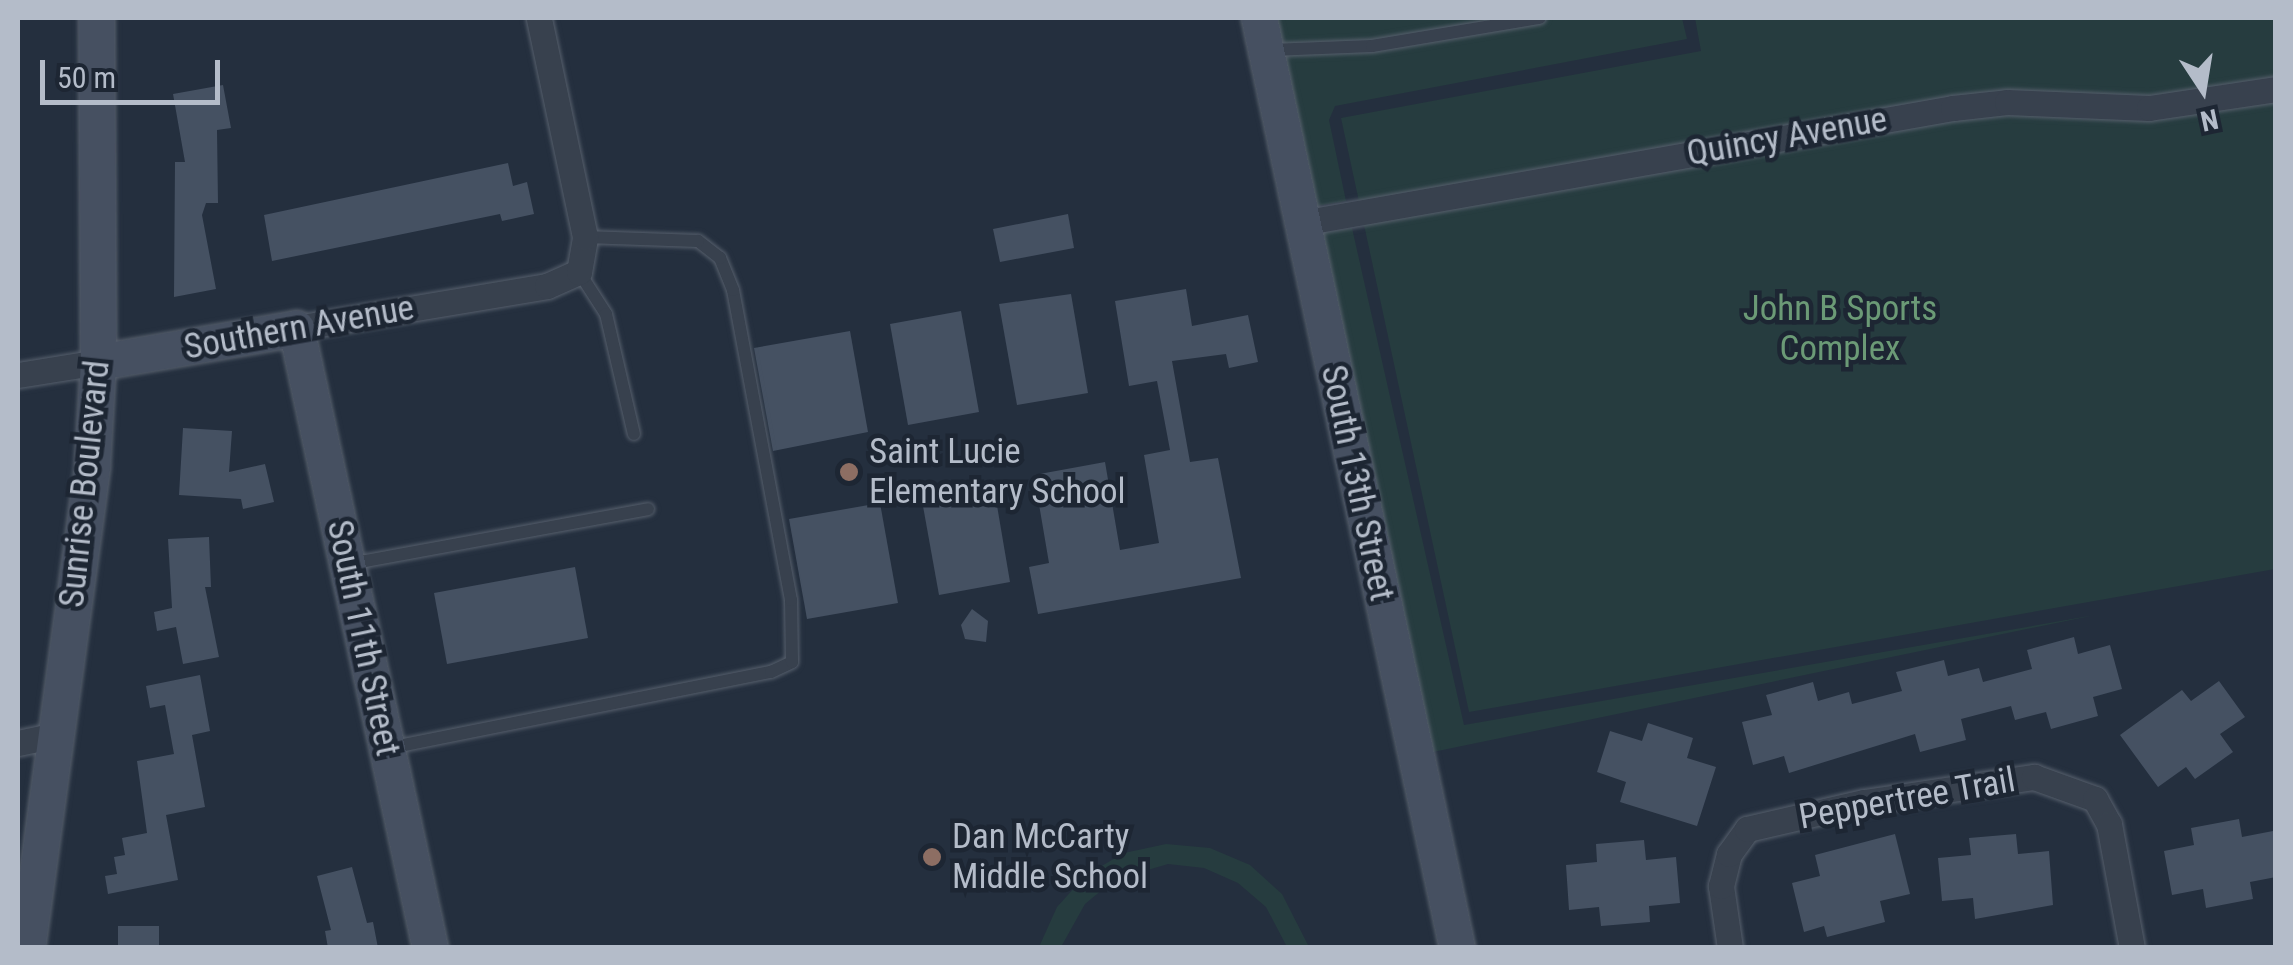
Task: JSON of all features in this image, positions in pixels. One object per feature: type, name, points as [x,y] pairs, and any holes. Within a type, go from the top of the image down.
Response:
[{"type":"street","name":"Sunrise Boulevard","points":[[27,948],[56,735],[98,362],[96,18]]},
{"type":"street","points":[[538,18],[585,236],[579,272]]},
{"type":"street","name":"South 13th Street","points":[[1262,34],[1456,948]]},
{"type":"street","name":"Quincy Avenue","points":[[1301,223],[1953,108],[2006,102],[2150,108],[2276,89]]},
{"type":"street","name":"Southern Avenue","points":[[18,376],[546,286],[579,272]]},
{"type":"street","name":"South 11th Street","points":[[296,328],[430,948]]},
{"type":"street","points":[[18,743],[56,735]]},
{"type":"street","name":"Peppertree Trail","points":[[1730,948],[1720,886],[1729,854],[1746,829],[1864,802],[2034,777],[2071,787],[2095,800],[2102,812],[2132,948]]},
{"type":"lane","points":[[1262,34],[1372,46],[1540,18]]},
{"type":"lane","points":[[387,749],[771,672],[792,662],[791,600],[732,290],[720,258],[698,241],[585,236]]},
{"type":"lane","points":[[579,272],[606,314],[634,434]]},
{"type":"lane","points":[[347,565],[648,509]]},
{"type":"green space","points":[[1272,18],[1682,18],[1687,39],[1335,106],[1329,120],[1346,201],[1311,207]]},
{"type":"green space","name":"John B Sports Complex","points":[[1695,18],[2275,18],[2275,569],[1469,712],[1341,118],[1701,51]]},
{"type":"green space","points":[[1352,228],[1464,725],[2095,615],[1428,753],[1316,234]]},
{"type":"green space","points":[[1166,844],[1210,848],[1250,865],[1282,894],[1309,947],[1287,947],[1266,907],[1238,883],[1204,868],[1168,864],[1114,880],[1085,904],[1061,947],[1039,947],[1057,907],[1086,875],[1124,853]]},
{"type":"building","points":[[223,85],[231,128],[217,130],[218,203],[206,203],[202,215],[216,289],[174,297],[175,162],[185,162],[173,94]]},
{"type":"building","points":[[508,163],[513,186],[527,182],[534,214],[502,221],[500,214],[272,261],[264,215]]},
{"type":"building","points":[[1068,214],[1074,248],[1000,262],[993,229]]},
{"type":"building","points":[[1186,289],[1192,326],[1248,315],[1258,362],[1229,368],[1226,354],[1172,361],[1190,462],[1218,458],[1241,578],[1038,614],[1029,567],[1049,563],[1034,475],[1105,462],[1120,550],[1159,543],[1144,455],[1170,450],[1157,381],[1129,386],[1115,301]]},
{"type":"building","points":[[1071,294],[1088,393],[1017,405],[999,304]]},
{"type":"building","points":[[961,311],[979,412],[908,425],[890,324]]},
{"type":"building","points":[[850,331],[868,432],[773,451],[754,348]]},
{"type":"building","points":[[183,428],[232,431],[229,472],[265,464],[274,502],[243,509],[241,499],[179,495]]},
{"type":"building","points":[[993,482],[1010,582],[939,595],[921,495]]},
{"type":"building","points":[[880,503],[898,603],[807,619],[789,519]]},
{"type":"building","points":[[209,537],[211,587],[205,587],[219,657],[183,664],[176,627],[157,631],[154,612],[172,608],[168,539]]},
{"type":"building","points":[[575,567],[588,638],[447,664],[434,593]]},
{"type":"building","points":[[972,609],[988,621],[986,642],[965,639],[961,625]]},
{"type":"building","points":[[2074,637],[2078,654],[2110,645],[2122,689],[2093,697],[2098,716],[2051,729],[2046,712],[2015,720],[2011,706],[1961,719],[1966,740],[1920,752],[1915,734],[1789,773],[1784,756],[1753,765],[1742,722],[1772,715],[1766,695],[1813,682],[1818,701],[1849,692],[1852,704],[1902,691],[1896,672],[1944,660],[1948,676],[1979,668],[1983,682],[2032,669],[2027,650]]},
{"type":"building","points":[[200,675],[210,731],[192,735],[205,807],[166,815],[178,880],[108,894],[105,876],[117,874],[114,857],[125,855],[122,838],[147,833],[137,761],[174,754],[165,705],[150,708],[146,686]]},
{"type":"building","points":[[2219,681],[2245,717],[2220,734],[2233,752],[2195,779],[2186,767],[2158,787],[2120,735],[2182,690],[2191,701]]},
{"type":"building","points":[[1648,723],[1693,738],[1687,758],[1716,767],[1697,826],[1620,802],[1626,782],[1597,772],[1610,731],[1642,741]]},
{"type":"building","points":[[2239,819],[2242,837],[2273,831],[2276,877],[2250,882],[2253,899],[2206,908],[2203,889],[2172,895],[2164,851],[2194,845],[2191,828]]},
{"type":"building","points":[[1895,834],[1910,894],[1880,901],[1885,922],[1827,937],[1824,926],[1804,932],[1792,883],[1820,876],[1815,855]]},
{"type":"building","points":[[2016,834],[2018,854],[2049,851],[2053,905],[1975,919],[1973,898],[1942,901],[1938,858],[1971,855],[1969,838]]},
{"type":"building","points":[[1644,840],[1646,860],[1676,857],[1680,903],[1649,906],[1650,922],[1601,926],[1599,907],[1569,910],[1566,865],[1597,862],[1596,844]]},
{"type":"building","points":[[352,867],[367,923],[373,922],[378,948],[328,948],[325,931],[331,930],[317,876]]},
{"type":"building","points":[[118,926],[159,926],[159,948],[118,948]]},
{"type":"place","name":"Saint Lucie Elementary School","points":[[849,472]]},
{"type":"place","name":"Dan McCarty Middle School","points":[[932,857]]}]
